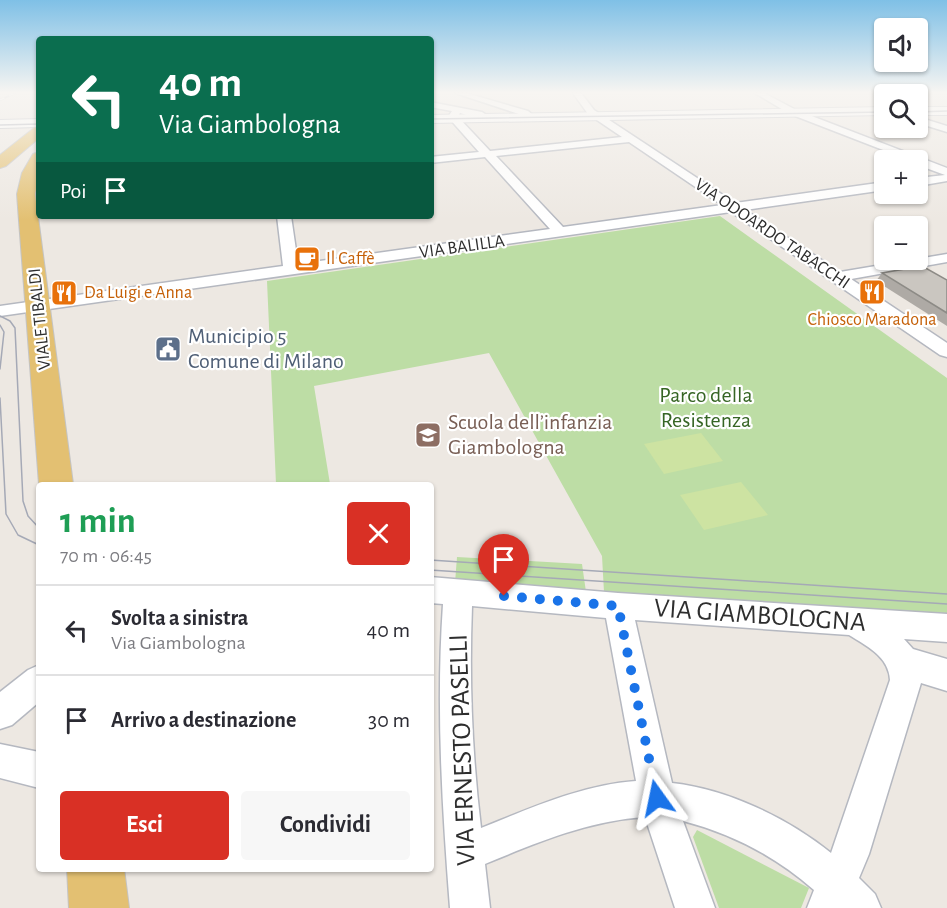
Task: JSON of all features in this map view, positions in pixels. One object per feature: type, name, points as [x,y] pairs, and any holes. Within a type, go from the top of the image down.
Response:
[{"type":"main road","points":[[0,163],[34,135]]},
{"type":"main road","name":"VIALE TIBALDI","points":[[36,164],[26,184],[33,202],[39,305],[56,482]]},
{"type":"street","points":[[472,135],[486,154],[561,233]]},
{"type":"street","name":"VIA ODOARDO TABACCHI","points":[[627,135],[947,351]]},
{"type":"street","points":[[852,135],[889,150]]},
{"type":"street","points":[[434,160],[631,139]]},
{"type":"street","points":[[928,165],[947,172]]},
{"type":"street","points":[[928,181],[947,178]]},
{"type":"street","name":"VIA BALILLA","points":[[0,311],[874,188]]},
{"type":"street","points":[[285,219],[291,271]]},
{"type":"street","points":[[837,277],[947,258]]},
{"type":"street","name":"VIA GIAMBOLOGNA","points":[[444,591],[618,606],[947,628]]},
{"type":"street","name":"VIA ERNESTO PASELLI","points":[[444,591],[453,670],[458,788],[470,908]]},
{"type":"street","points":[[618,606],[657,798],[695,908]]},
{"type":"street","points":[[465,853],[576,812],[616,801],[657,798],[699,806],[742,821],[781,842],[842,900],[906,680],[903,662],[891,647],[869,630],[849,620]]},
{"type":"street","points":[[903,662],[947,675]]},
{"type":"street","points":[[0,713],[36,683]]},
{"type":"street","points":[[0,762],[36,769]]},
{"type":"green space","name":"Parco della Resistenza","points":[[720,216],[947,378],[947,614],[604,592],[602,556],[489,353],[314,386],[330,482],[276,482],[267,281]]},
{"type":"green space","points":[[701,433],[723,461],[664,474],[644,444]]},
{"type":"green space","points":[[741,482],[768,515],[704,530],[680,495]]},
{"type":"green space","points":[[457,557],[582,564],[586,592],[455,583]]},
{"type":"green space","points":[[697,830],[809,888],[801,908],[719,908],[693,837]]},
{"type":"building","points":[[928,269],[947,280],[947,313],[882,273]]},
{"type":"tram line","points":[[0,316],[10,321],[15,328],[23,501],[28,516],[36,525]]},
{"type":"tram line","points":[[0,325],[4,332],[0,369]]},
{"type":"tram line","points":[[0,398],[6,514],[18,535],[36,544]]},
{"type":"tram line","points":[[434,560],[947,594]]},
{"type":"tram line","points":[[434,570],[947,604]]},
{"type":"place","name":"Il Caffè","points":[[307,259]]},
{"type":"place","name":"Chiosco Maradona","points":[[872,292]]},
{"type":"place","name":"Da Luigi e Anna","points":[[64,293]]},
{"type":"place","name":"Municipio 5 Comune di Milano","points":[[168,349]]},
{"type":"place","name":"Scuola dell’infanzia Giambologna","points":[[428,435]]},
{"type":"route","points":[[504,596],[618,606],[657,798]]}]
